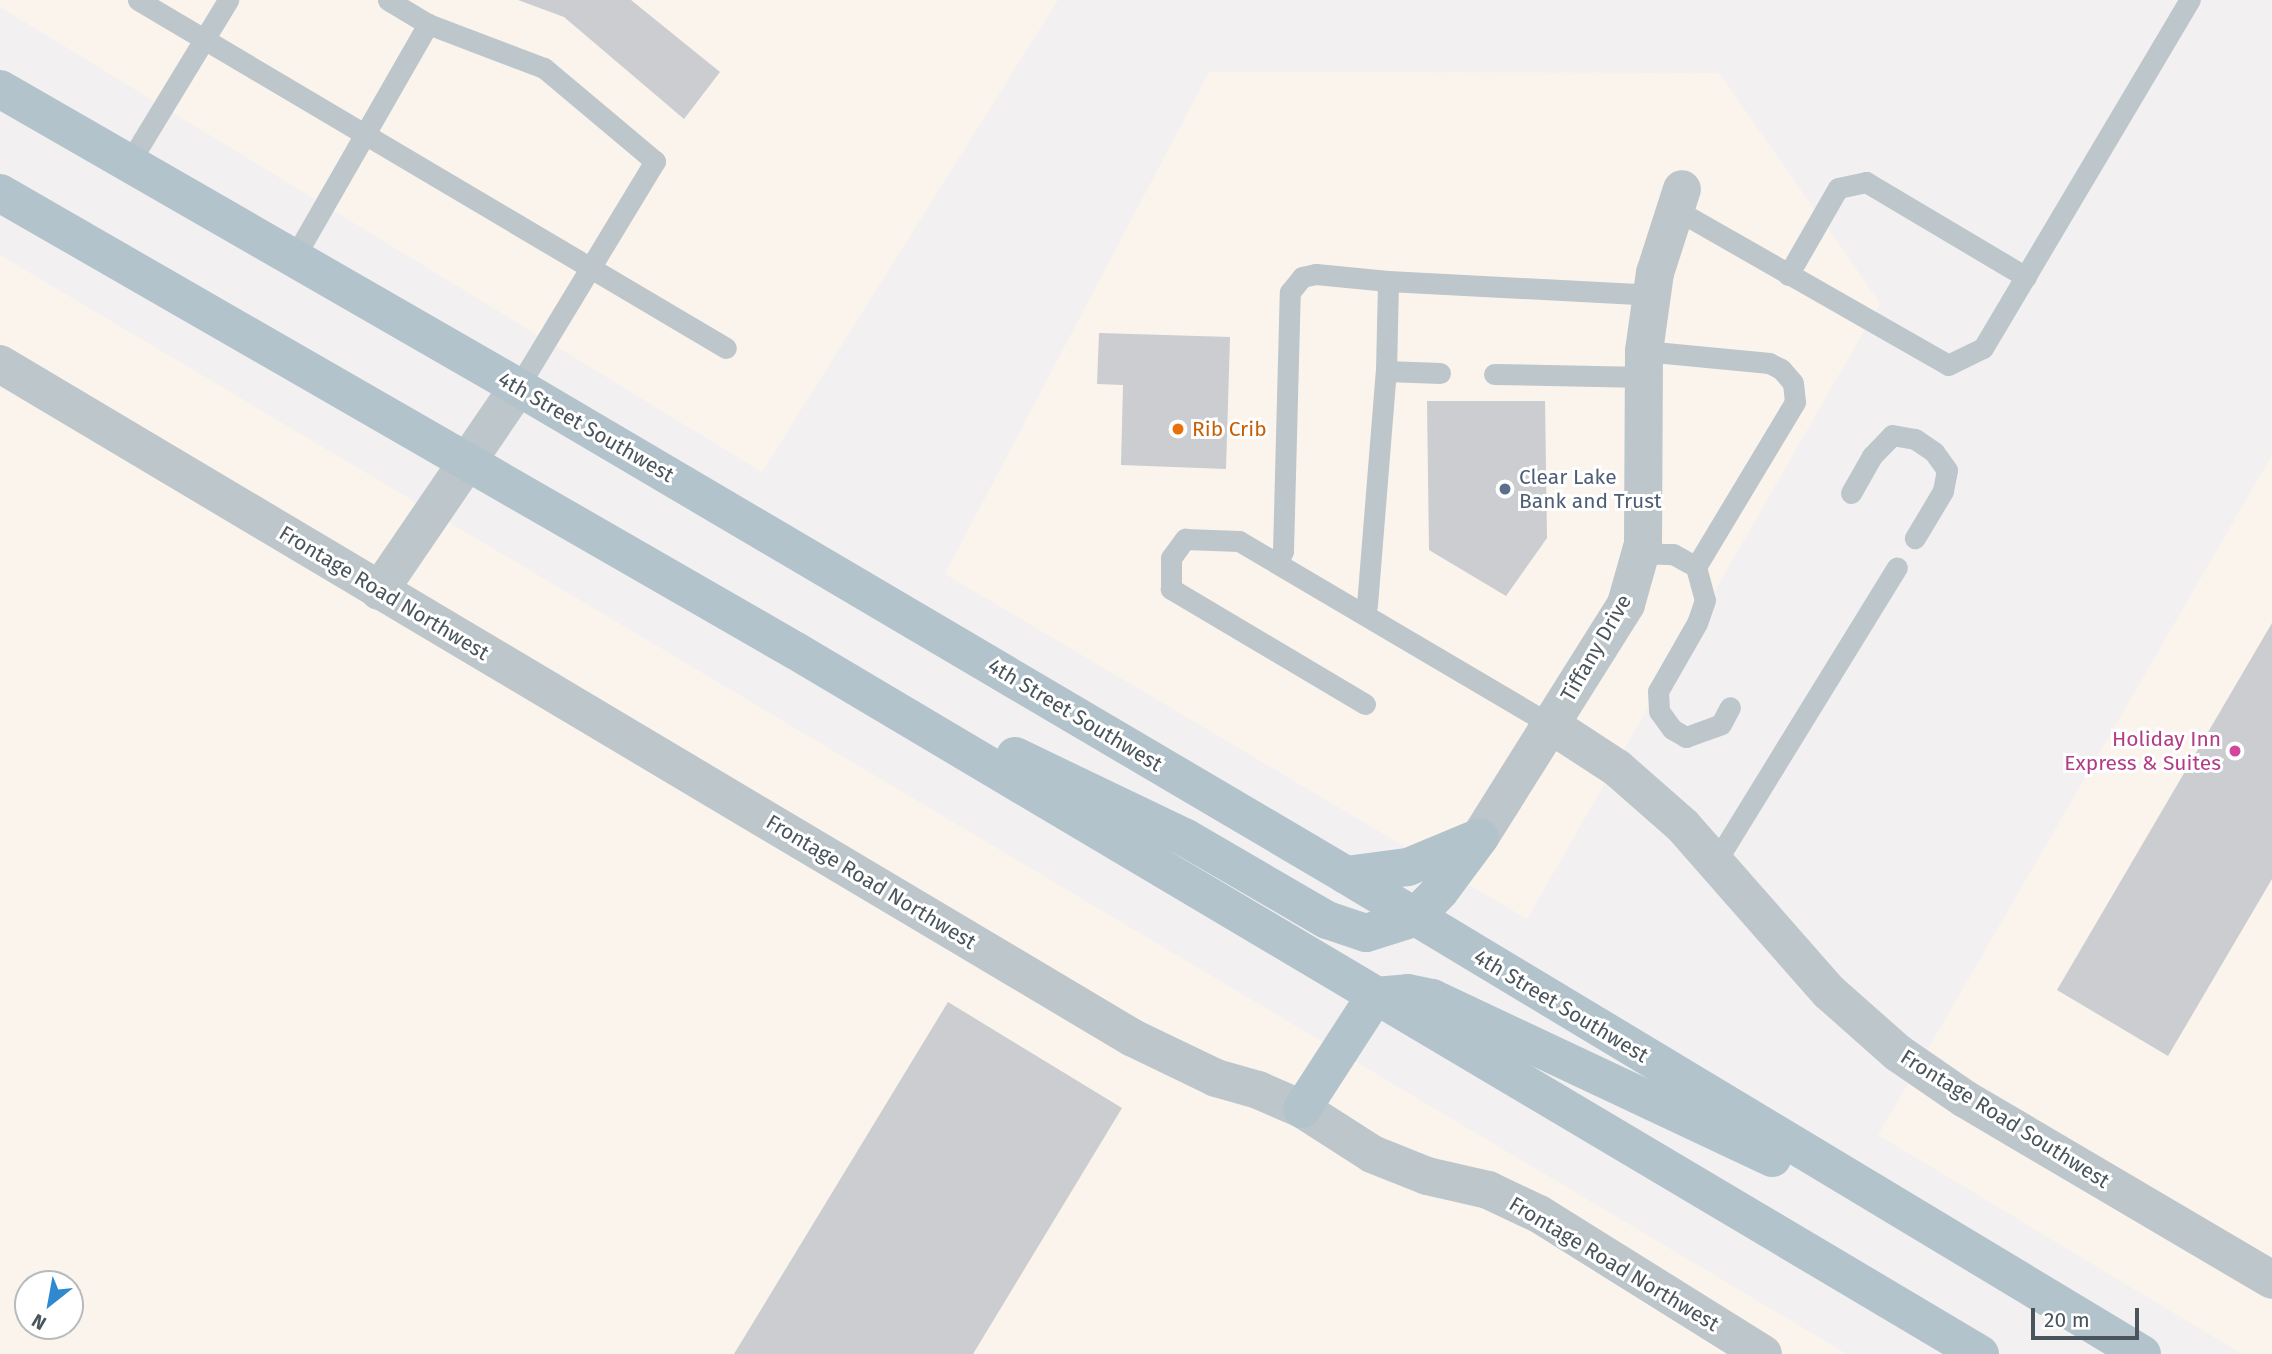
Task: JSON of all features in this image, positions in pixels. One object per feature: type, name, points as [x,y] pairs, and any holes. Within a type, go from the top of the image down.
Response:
[{"type":"main road","name":"4th Street Southwest","points":[[0,89],[518,387],[1346,875],[2142,1354]]},
{"type":"main road","points":[[0,193],[796,651],[1980,1354]]},
{"type":"main road","points":[[796,651],[1186,838],[1327,920],[1366,933],[1414,918],[1440,891],[1480,837]]},
{"type":"main road","points":[[1346,875],[1408,867],[1480,837]]},
{"type":"main road","points":[[1375,996],[1408,993],[1432,998],[1954,1242]]},
{"type":"main road","points":[[1302,1109],[1375,996]]},
{"type":"street","name":"Tiffany Drive","points":[[1480,837],[1626,604],[1643,544],[1644,364],[1652,295],[1655,273],[1679,199]]},
{"type":"street","name":"Frontage Road Northwest","points":[[0,364],[1133,1038],[1216,1078],[1258,1090],[1302,1109],[1372,1154],[1427,1176],[1488,1190],[1539,1214],[1763,1354]]},
{"type":"street","points":[[379,591],[518,387]]},
{"type":"street","name":"Frontage Road Southwest","points":[[1551,725],[1617,768],[1683,826],[1829,992],[1898,1053],[1965,1099],[2272,1280]]},
{"type":"lane","points":[[138,0],[589,270],[726,348]]},
{"type":"lane","points":[[129,163],[228,0]]},
{"type":"lane","points":[[388,0],[428,24],[544,68],[655,161],[518,387]]},
{"type":"lane","points":[[1679,199],[1788,275],[1948,365],[1983,348],[2190,0]]},
{"type":"lane","points":[[294,258],[428,24]]},
{"type":"lane","points":[[1788,275],[1838,188],[1866,182],[2026,276]]},
{"type":"lane","points":[[1277,563],[1283,551],[1290,292],[1302,277],[1316,274],[1388,281],[1652,295]]},
{"type":"lane","points":[[1364,614],[1367,605],[1386,371],[1388,281]]},
{"type":"lane","points":[[1494,373],[1644,364],[1769,363],[1781,369],[1793,383],[1795,402],[1696,567]]},
{"type":"lane","points":[[1386,371],[1440,373]]},
{"type":"lane","points":[[1851,493],[1872,456],[1892,435],[1915,439],[1934,452],[1947,470],[1943,491],[1915,538]]},
{"type":"lane","points":[[1365,704],[1171,589],[1171,558],[1185,539],[1239,541],[1551,725]]},
{"type":"lane","points":[[1640,553],[1674,554],[1696,567],[1705,600],[1697,623],[1658,691],[1659,711],[1672,729],[1686,737],[1721,724],[1730,707]]},
{"type":"lane","points":[[1715,863],[1897,567]]},
{"type":"shaded area","points":[[0,0],[1058,0],[762,472],[0,7]]},
{"type":"shaded area","points":[[1209,72],[1719,73],[1880,303],[1527,919],[945,574]]},
{"type":"shaded area","points":[[0,255],[1847,1354],[0,1354]]},
{"type":"shaded area","points":[[2272,455],[2272,1354],[2242,1354],[1878,1135]]},
{"type":"building","points":[[518,0],[631,0],[720,72],[684,119],[564,17]]},
{"type":"building","points":[[1099,333],[1230,337],[1226,469],[1121,465],[1123,385],[1097,384]]},
{"type":"building","points":[[1427,401],[1545,401],[1547,538],[1506,596],[1429,550]]},
{"type":"building","name":"Holiday Inn Express & Suites","points":[[2272,623],[2272,879],[2168,1056],[2057,990]]},
{"type":"building","points":[[948,1002],[1122,1108],[973,1354],[734,1354]]},
{"type":"place","name":"Rib Crib","points":[[1178,429]]},
{"type":"place","name":"Clear Lake Bank and Trust","points":[[1505,489]]},
{"type":"place","name":"Holiday Inn Express & Suites","points":[[2235,751]]}]
